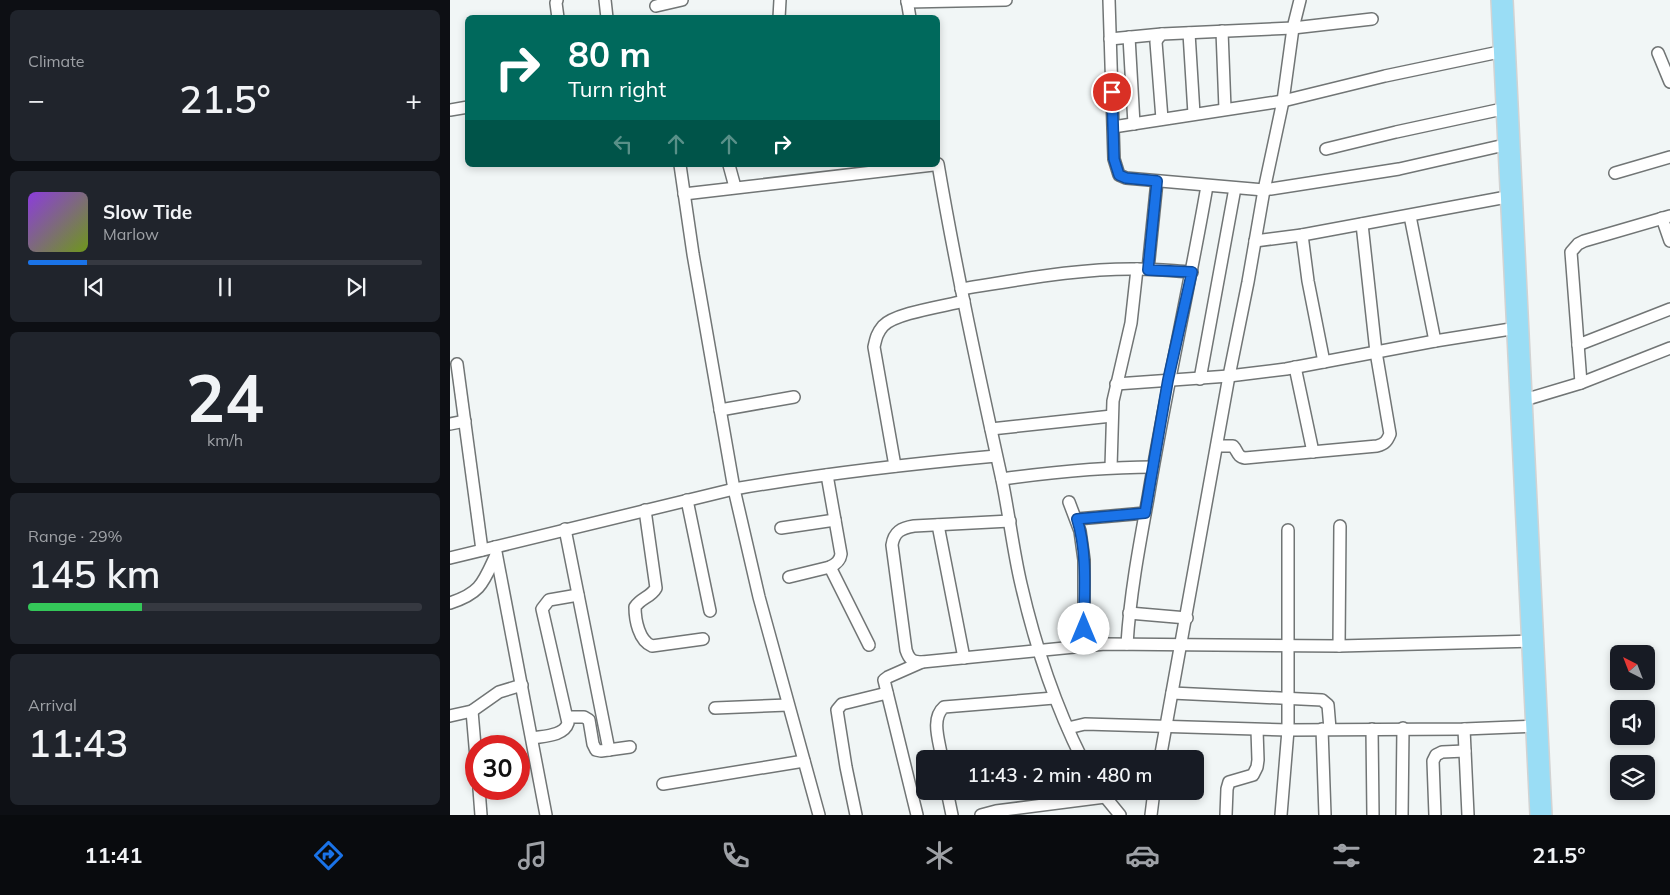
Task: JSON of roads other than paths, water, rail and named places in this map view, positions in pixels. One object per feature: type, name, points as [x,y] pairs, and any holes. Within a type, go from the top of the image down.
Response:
[{"type":"highway","points":[[1502,0],[1541,815]]},
{"type":"street","points":[[557,0],[558,15]]},
{"type":"street","points":[[605,0],[607,15]]},
{"type":"street","points":[[656,8],[682,0]]},
{"type":"street","points":[[779,15],[780,0]]},
{"type":"street","points":[[908,15],[907,1],[1006,0]]},
{"type":"street","points":[[1109,0],[1114,159],[1119,175],[1126,178],[1264,190],[1399,169],[1509,144]]},
{"type":"street","points":[[1161,750],[1229,376],[1283,101],[1293,28],[1300,0]]},
{"type":"street","points":[[1110,39],[1189,32],[1293,28],[1372,19]]},
{"type":"street","points":[[1222,31],[1225,109]]},
{"type":"street","points":[[1189,32],[1194,114]]},
{"type":"street","points":[[1162,34],[1156,42],[1162,119]]},
{"type":"street","points":[[1129,37],[1134,124]]},
{"type":"street","points":[[1113,128],[1283,101],[1385,76],[1504,51]]},
{"type":"street","points":[[1658,53],[1670,82]]},
{"type":"street","points":[[450,110],[465,108]]},
{"type":"street","points":[[1326,149],[1507,108]]},
{"type":"street","points":[[1615,173],[1670,157]]},
{"type":"street","points":[[680,167],[734,489],[788,705],[819,815]]},
{"type":"street","points":[[730,167],[735,187]]},
{"type":"street","points":[[684,194],[915,167]]},
{"type":"street","points":[[939,167],[961,289],[1002,479],[1021,583],[1038,650],[1054,698],[1078,750]]},
{"type":"street","points":[[1111,467],[1112,416],[1116,384],[1142,269],[1157,181]]},
{"type":"street","points":[[1127,644],[1129,613],[1168,380],[1192,272],[1207,186]]},
{"type":"street","points":[[1200,379],[1235,188]]},
{"type":"street","points":[[1255,241],[1410,216],[1512,196]]},
{"type":"street","points":[[1410,216],[1435,341]]},
{"type":"street","points":[[1581,383],[1571,252],[1573,248],[1584,241],[1666,217],[1670,240]]},
{"type":"street","points":[[1217,446],[1234,446],[1238,455],[1245,458],[1377,446],[1384,444],[1387,440],[1390,434],[1376,352],[1362,224]]},
{"type":"street","points":[[1302,234],[1308,281],[1324,362]]},
{"type":"street","points":[[961,289],[1075,273],[1142,269],[1192,272]]},
{"type":"street","points":[[895,466],[874,347],[876,334],[884,324],[894,318],[964,301]]},
{"type":"street","points":[[1578,345],[1670,309]]},
{"type":"street","points":[[1116,384],[1200,379],[1295,367],[1517,328]]},
{"type":"street","points":[[1521,401],[1581,383],[1670,348]]},
{"type":"street","points":[[457,364],[482,550]]},
{"type":"street","points":[[1295,367],[1313,452]]},
{"type":"street","points":[[720,410],[794,397]]},
{"type":"street","points":[[991,429],[1112,416]]},
{"type":"street","points":[[450,424],[465,421]]},
{"type":"street","points":[[450,558],[482,550],[495,551],[566,529],[734,489],[895,466],[996,456]]},
{"type":"street","points":[[1002,479],[1067,470],[1153,467]]},
{"type":"street","points":[[789,577],[830,567],[840,559],[841,554],[827,476]]},
{"type":"street","points":[[687,500],[710,611]]},
{"type":"street","points":[[1069,502],[1077,519],[1084,560],[1084,646]]},
{"type":"street","points":[[644,510],[656,588],[653,593],[635,607],[641,636],[647,644],[652,646],[703,639]]},
{"type":"street","points":[[1077,519],[1145,513]]},
{"type":"street","points":[[781,528],[835,520]]},
{"type":"street","points":[[1010,522],[903,528],[897,532],[893,538],[892,545],[906,650],[908,658],[913,662],[1084,646],[1127,644],[1339,646],[1534,641]]},
{"type":"street","points":[[938,525],[964,658]]},
{"type":"street","points":[[1339,646],[1340,526]]},
{"type":"street","points":[[566,529],[609,750]]},
{"type":"street","points":[[1282,815],[1288,730],[1290,646],[1288,530]]},
{"type":"street","points":[[450,603],[478,589],[484,582],[495,551]]},
{"type":"street","points":[[495,551],[546,815]]},
{"type":"street","points":[[830,567],[868,644]]},
{"type":"street","points":[[532,738],[562,732],[567,728],[568,717],[542,609],[549,600],[578,595]]},
{"type":"street","points":[[1129,613],[1186,618]]},
{"type":"street","points":[[917,815],[884,680],[922,662]]},
{"type":"street","points":[[450,716],[472,711],[499,692],[522,685]]},
{"type":"street","points":[[856,815],[837,710],[842,704],[886,693]]},
{"type":"street","points":[[1172,693],[1288,698],[1326,702],[1329,709],[1326,729],[1325,815]]},
{"type":"street","points":[[941,750],[936,722],[939,711],[944,707],[1054,698]]},
{"type":"street","points":[[715,708],[788,705]]},
{"type":"street","points":[[472,711],[474,735]]},
{"type":"street","points":[[568,717],[584,717],[589,720],[593,744],[596,750],[630,747]]},
{"type":"street","points":[[1068,728],[1085,724],[1257,730],[1464,729],[1538,726]]},
{"type":"street","points":[[1402,815],[1403,728]]},
{"type":"street","points":[[1372,729],[1373,815]]},
{"type":"street","points":[[1464,729],[1468,815]]},
{"type":"street","points":[[1226,815],[1229,782],[1253,774],[1257,767],[1257,730]]},
{"type":"street","points":[[1436,815],[1433,761],[1436,755],[1442,752],[1465,751]]},
{"type":"street","points":[[663,784],[804,761]]},
{"type":"street","points":[[480,800],[481,815]]},
{"type":"street","points":[[949,800],[952,815]]},
{"type":"street","points":[[981,815],[1065,800]]},
{"type":"street","points":[[1108,800],[1120,815]]},
{"type":"street","points":[[1151,815],[1153,800]]}]
